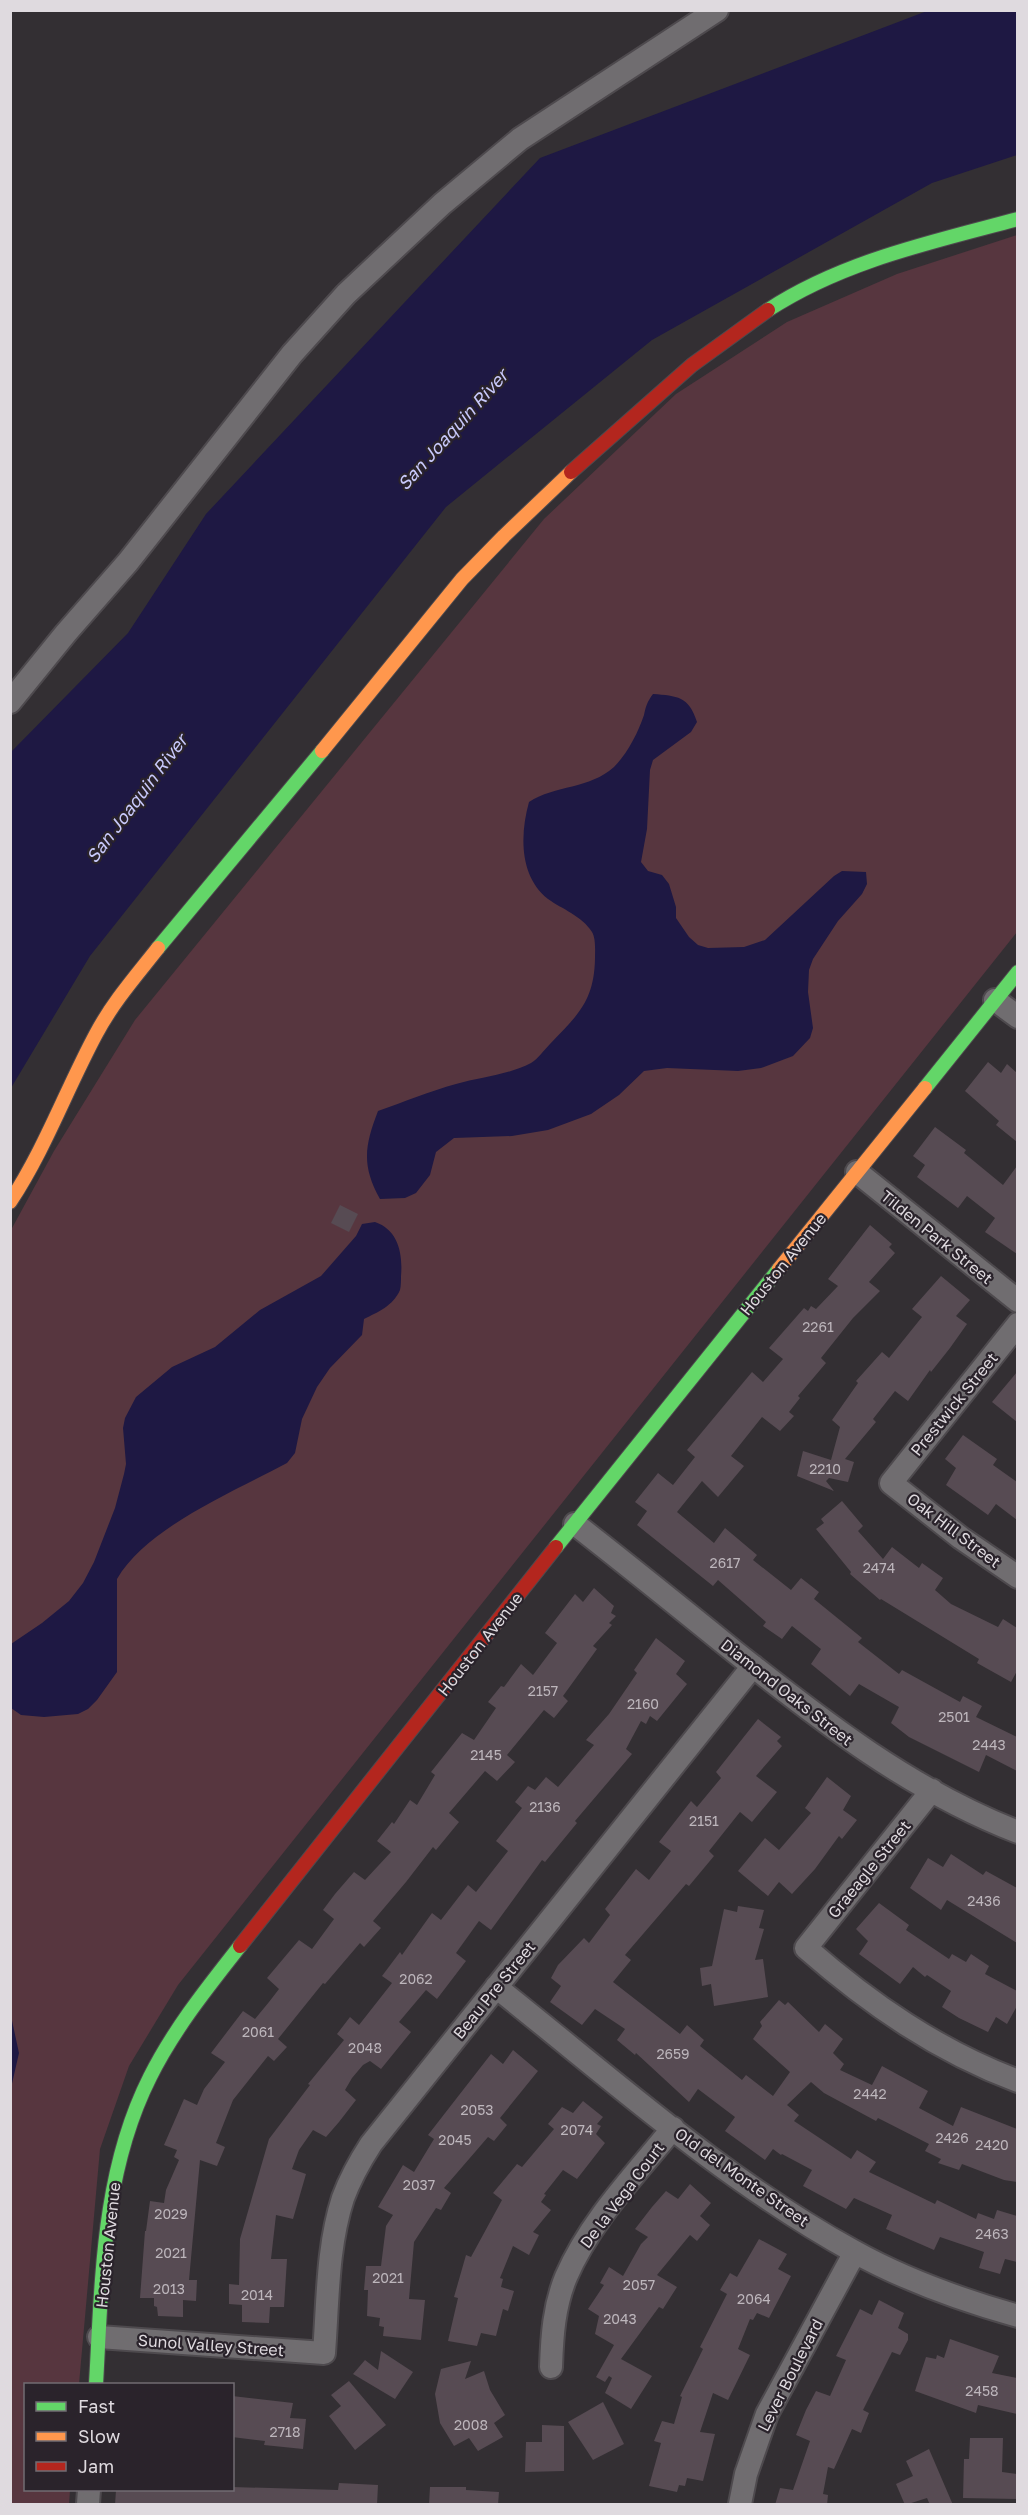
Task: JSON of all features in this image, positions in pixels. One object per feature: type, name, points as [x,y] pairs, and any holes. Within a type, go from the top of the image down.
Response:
[{"type":"street","points":[[10,702],[128,562],[292,354],[346,294],[442,204],[520,139],[717,10]]},
{"type":"street","points":[[10,1202],[39,1155],[70,1084],[112,1007],[173,927],[347,721],[417,633],[484,556],[521,518],[680,375],[753,319],[798,292],[839,273],[888,256],[1017,219]]},
{"type":"street","name":"Houston Avenue","points":[[96,2383],[108,2217],[117,2168],[129,2127],[146,2085],[170,2041],[195,2004],[575,1524],[1017,972]]},
{"type":"street","points":[[995,1000],[1017,1017]]},
{"type":"street","name":"Tilden Park Street","points":[[857,1172],[1017,1301]]},
{"type":"street","name":"Prestwick Street","points":[[891,1483],[1017,1324]]},
{"type":"street","name":"Oak Hill Street","points":[[891,1483],[961,1538],[1017,1576]]},
{"type":"street","name":"Diamond Oaks Street","points":[[575,1524],[828,1726],[874,1757],[932,1790],[1017,1832]]},
{"type":"street","name":"Beau Pre Street","points":[[324,2353],[335,2227],[344,2196],[370,2144],[753,1666]]},
{"type":"street","name":"Graeagle Street","points":[[932,1790],[806,1948],[848,1985],[891,2016],[938,2045],[1017,2081]]},
{"type":"street","name":"Old del Monte Street","points":[[496,1987],[728,2172],[780,2208],[855,2252],[920,2283],[976,2304],[1017,2316]]},
{"type":"street","name":"De la Vega Court","points":[[551,2367],[552,2332],[557,2306],[566,2278],[581,2247],[595,2225],[673,2128]]},
{"type":"street","name":"Lever Boulevard","points":[[740,2505],[747,2474],[767,2414],[855,2252]]},
{"type":"street","name":"Sunol Valley Street","points":[[99,2337],[324,2353]]},
{"type":"shaded area","points":[[1017,235],[1017,932],[178,1985],[129,2066],[100,2149],[79,2383],[24,2383],[24,2491],[70,2491],[69,2504],[11,2504],[11,1230],[54,1151],[135,1020],[544,519],[676,394],[787,322],[897,274]]},
{"type":"water","name":"San Joaquin River","points":[[927,11],[1017,11],[1017,155],[932,183],[652,340],[446,507],[90,956],[11,1088],[11,752],[128,633],[206,514],[540,158]]},
{"type":"water","points":[[653,694],[675,697],[686,702],[697,722],[691,732],[653,760],[650,770],[647,829],[641,862],[648,871],[662,875],[669,884],[676,907],[676,918],[689,937],[698,945],[708,948],[744,947],[765,940],[834,876],[842,871],[866,872],[867,884],[862,894],[838,921],[813,959],[809,970],[808,992],[813,1028],[810,1038],[793,1056],[761,1068],[738,1071],[667,1068],[644,1071],[619,1095],[591,1114],[548,1130],[512,1136],[454,1138],[436,1152],[430,1175],[416,1193],[405,1198],[380,1199],[370,1176],[367,1155],[370,1134],[378,1111],[446,1087],[504,1073],[531,1063],[569,1024],[588,997],[594,974],[595,941],[592,932],[572,913],[548,899],[538,890],[527,867],[524,854],[526,814],[529,802],[550,792],[594,779],[614,767],[632,743]]},
{"type":"water","points":[[375,1222],[389,1231],[400,1251],[400,1290],[389,1304],[364,1319],[362,1335],[330,1368],[317,1387],[302,1419],[295,1453],[287,1463],[218,1498],[170,1527],[131,1560],[117,1579],[117,1672],[88,1709],[78,1714],[44,1717],[21,1715],[11,1708],[11,1644],[69,1601],[83,1583],[94,1562],[115,1508],[124,1474],[126,1464],[123,1428],[125,1418],[136,1397],[172,1367],[215,1347],[260,1310],[321,1276],[356,1236],[362,1224]]},
{"type":"water","points":[[11,2016],[19,2053],[11,2088]]},
{"type":"building","points":[[988,1062],[1001,1073],[1007,1064],[1017,1073],[1017,1142],[996,1125],[999,1121],[965,1091]]},
{"type":"building","points":[[935,1127],[966,1150],[964,1153],[1003,1185],[1017,1166],[1017,1254],[985,1232],[995,1218],[967,1196],[958,1208],[917,1177],[925,1165],[913,1156]]},
{"type":"building","points":[[340,1205],[358,1214],[349,1232],[331,1223]]},
{"type":"building","points":[[870,1225],[892,1244],[889,1247],[895,1253],[869,1282],[880,1291],[853,1318],[821,1358],[826,1363],[798,1396],[800,1398],[789,1412],[794,1416],[780,1431],[762,1417],[731,1456],[744,1466],[718,1497],[702,1481],[677,1512],[714,1543],[725,1528],[757,1555],[753,1560],[791,1590],[801,1578],[819,1592],[814,1599],[862,1638],[858,1642],[899,1674],[902,1670],[960,1702],[963,1696],[982,1706],[976,1717],[1017,1737],[1017,1771],[986,1755],[979,1772],[909,1737],[891,1723],[899,1707],[859,1684],[850,1696],[811,1664],[821,1649],[792,1626],[782,1639],[763,1626],[766,1622],[718,1580],[713,1586],[637,1525],[647,1511],[635,1502],[658,1473],[673,1485],[695,1457],[687,1450],[752,1372],[763,1382],[783,1359],[769,1348],[804,1308],[808,1311],[811,1306],[816,1309],[838,1286],[828,1279]]},
{"type":"building","points":[[941,1276],[970,1300],[956,1316],[967,1324],[950,1348],[931,1372],[930,1370],[908,1401],[895,1391],[873,1419],[876,1422],[845,1459],[854,1462],[848,1482],[829,1478],[826,1481],[834,1491],[797,1476],[803,1451],[831,1460],[840,1427],[832,1420],[858,1383],[856,1381],[882,1352],[889,1358],[922,1317],[912,1309]]},
{"type":"building","points":[[1017,1372],[1017,1422],[992,1402]]},
{"type":"building","points":[[963,1435],[997,1459],[993,1465],[1017,1482],[1017,1520],[996,1504],[988,1515],[946,1485],[956,1468],[945,1459]]},
{"type":"building","points":[[842,1501],[863,1526],[858,1531],[883,1559],[892,1547],[919,1568],[922,1563],[943,1578],[935,1590],[951,1604],[998,1627],[1003,1619],[1017,1628],[1017,1671],[1011,1682],[977,1663],[979,1659],[880,1600],[850,1574],[851,1572],[816,1529],[824,1523],[821,1519]]},
{"type":"building","points":[[594,1588],[614,1606],[611,1613],[616,1616],[609,1623],[612,1625],[593,1646],[597,1649],[563,1696],[568,1701],[554,1718],[544,1710],[507,1755],[515,1762],[497,1781],[485,1771],[449,1813],[459,1822],[436,1850],[433,1847],[373,1921],[381,1928],[364,1947],[360,1943],[325,1984],[323,1983],[278,2039],[287,2047],[274,2061],[268,2056],[233,2100],[216,2143],[225,2147],[217,2166],[200,2160],[189,2280],[197,2280],[196,2301],[183,2300],[183,2317],[158,2316],[154,2298],[140,2298],[145,2231],[150,2201],[164,2203],[166,2190],[179,2160],[174,2157],[177,2150],[164,2145],[184,2099],[197,2105],[204,2089],[225,2062],[211,2053],[243,2011],[255,2019],[279,1989],[267,1978],[299,1940],[312,1949],[334,1919],[323,1910],[335,1894],[354,1872],[365,1880],[391,1852],[377,1841],[392,1822],[394,1824],[410,1800],[417,1805],[435,1775],[431,1772],[462,1733],[474,1740],[496,1708],[488,1702],[501,1686],[504,1687],[521,1664],[533,1675],[557,1643],[545,1633],[575,1594],[583,1602]]},
{"type":"building","points":[[656,1638],[685,1661],[676,1674],[687,1684],[657,1721],[650,1716],[646,1724],[641,1721],[626,1749],[632,1754],[575,1821],[577,1823],[545,1862],[542,1860],[491,1930],[479,1921],[456,1953],[466,1961],[437,1999],[426,1990],[399,2022],[411,2032],[381,2069],[370,2061],[363,2065],[352,2078],[345,2090],[356,2100],[339,2122],[326,2137],[313,2130],[299,2150],[292,2169],[306,2174],[293,2219],[276,2215],[271,2259],[287,2259],[284,2307],[270,2307],[269,2323],[242,2322],[242,2305],[229,2304],[229,2284],[239,2285],[240,2239],[269,2139],[310,2085],[308,2084],[344,2040],[337,2034],[350,2017],[359,2025],[392,1983],[382,1976],[400,1952],[402,1955],[432,1913],[441,1920],[468,1885],[476,1892],[508,1851],[496,1841],[522,1808],[515,1802],[528,1786],[535,1790],[546,1777],[558,1787],[594,1745],[586,1740],[609,1714],[637,1673],[634,1670]]},
{"type":"building","points":[[758,1719],[781,1737],[777,1741],[782,1746],[756,1776],[777,1792],[752,1822],[740,1812],[709,1851],[714,1856],[689,1886],[686,1884],[625,1955],[631,1960],[613,1982],[680,2034],[687,2025],[704,2040],[700,2046],[742,2080],[746,2075],[773,2096],[790,2072],[753,2039],[762,2026],[760,2022],[779,2000],[785,2005],[788,2002],[819,2032],[825,2024],[843,2039],[833,2053],[844,2064],[840,2070],[872,2085],[882,2066],[928,2091],[919,2108],[953,2126],[961,2107],[1017,2129],[1017,2182],[1004,2180],[962,2164],[959,2170],[938,2163],[941,2159],[925,2151],[929,2144],[878,2118],[876,2121],[824,2093],[811,2082],[787,2105],[799,2115],[794,2121],[851,2159],[857,2150],[876,2162],[869,2172],[935,2204],[937,2200],[976,2219],[978,2213],[994,2219],[997,2210],[1017,2216],[1017,2262],[1005,2259],[1000,2274],[979,2268],[984,2252],[940,2237],[934,2250],[886,2229],[892,2215],[854,2198],[846,2209],[803,2186],[812,2170],[773,2149],[765,2160],[725,2131],[735,2117],[698,2089],[689,2102],[636,2053],[635,2055],[617,2040],[625,2029],[595,2009],[582,2025],[550,2002],[561,1986],[551,1978],[558,1965],[584,1938],[589,1943],[610,1915],[605,1909],[636,1869],[649,1880],[671,1851],[659,1842],[691,1801],[697,1807],[721,1778],[716,1772]]},
{"type":"building","points":[[827,1777],[851,1796],[843,1810],[857,1820],[842,1839],[839,1836],[815,1869],[792,1894],[779,1882],[768,1896],[738,1871],[765,1838],[779,1850],[811,1813],[805,1808]]},
{"type":"building","points":[[951,1854],[983,1875],[986,1871],[1017,1888],[1017,1943],[947,1900],[941,1910],[910,1888],[928,1858],[943,1867]]},
{"type":"building","points":[[879,1903],[909,1925],[906,1930],[949,1959],[952,1954],[966,1962],[971,1954],[989,1966],[985,1974],[1017,1991],[1017,2006],[1007,2024],[996,2017],[988,2032],[942,2007],[951,1991],[927,1975],[925,1977],[913,1967],[900,1984],[859,1954],[868,1941],[856,1929]]},
{"type":"building","points":[[738,1906],[764,1910],[759,1928],[764,1929],[755,1960],[763,1959],[768,1997],[714,2006],[711,1984],[702,1986],[700,1968],[712,1966],[724,1909],[737,1912]]},
{"type":"building","points":[[513,2050],[538,2071],[500,2118],[507,2125],[494,2141],[488,2137],[444,2188],[451,2193],[441,2210],[436,2208],[414,2242],[409,2299],[425,2300],[421,2340],[383,2336],[384,2327],[379,2326],[380,2318],[367,2316],[368,2290],[364,2290],[366,2266],[381,2266],[386,2226],[393,2215],[378,2207],[403,2165],[414,2172],[434,2139],[428,2135],[491,2054],[503,2064]]},
{"type":"building","points":[[583,2101],[603,2117],[597,2124],[601,2126],[596,2134],[605,2143],[577,2179],[563,2170],[544,2194],[546,2195],[541,2202],[551,2210],[533,2232],[539,2235],[529,2255],[513,2246],[500,2278],[503,2279],[501,2287],[514,2291],[508,2311],[503,2309],[496,2336],[481,2333],[477,2346],[448,2341],[458,2298],[454,2297],[466,2255],[471,2257],[502,2200],[493,2193],[517,2164],[522,2167],[554,2129],[548,2124],[562,2107],[573,2113]]},
{"type":"building","points":[[690,2184],[711,2203],[700,2216],[710,2225],[697,2241],[690,2235],[657,2275],[677,2287],[663,2309],[659,2307],[621,2359],[652,2376],[631,2409],[605,2393],[612,2378],[609,2376],[605,2382],[596,2377],[614,2345],[595,2334],[599,2316],[588,2309],[604,2285],[600,2283],[609,2267],[623,2276],[641,2244],[648,2237],[635,2229],[652,2207],[666,2191],[678,2199]]},
{"type":"building","points":[[759,2239],[787,2254],[778,2269],[791,2276],[769,2318],[757,2313],[753,2320],[750,2319],[738,2349],[750,2355],[728,2400],[713,2393],[700,2432],[715,2434],[703,2481],[687,2478],[685,2486],[679,2485],[677,2492],[649,2486],[661,2443],[654,2441],[662,2421],[674,2424],[682,2397],[680,2396],[703,2349],[700,2347],[727,2294],[720,2290],[730,2273],[737,2277]]},
{"type":"building","points":[[879,2300],[904,2313],[898,2328],[908,2334],[908,2340],[900,2355],[892,2352],[863,2410],[869,2413],[861,2433],[852,2429],[834,2469],[828,2467],[823,2494],[828,2495],[827,2505],[775,2505],[780,2488],[793,2490],[810,2441],[796,2435],[806,2410],[816,2391],[830,2396],[846,2360],[836,2356],[860,2309],[872,2315]]},
{"type":"building","points":[[950,2339],[999,2356],[992,2373],[1017,2378],[1017,2414],[978,2405],[976,2413],[915,2391],[926,2357],[936,2359],[937,2355],[944,2358]]},
{"type":"building","points":[[381,2351],[413,2372],[395,2399],[353,2374],[365,2360],[378,2370]]},
{"type":"building","points":[[471,2361],[465,2379],[484,2371],[490,2390],[505,2415],[494,2423],[503,2437],[478,2451],[469,2438],[454,2446],[440,2423],[435,2394],[441,2369]]},
{"type":"building","points":[[349,2381],[386,2425],[355,2450],[329,2416],[341,2406],[331,2395]]},
{"type":"building","points":[[234,2396],[293,2403],[290,2418],[306,2419],[303,2449],[264,2445],[265,2441],[234,2437]]},
{"type":"building","points":[[603,2402],[624,2444],[593,2460],[568,2422]]},
{"type":"building","points":[[542,2425],[564,2426],[564,2471],[525,2472],[526,2442],[542,2442]]},
{"type":"building","points":[[970,2438],[1003,2438],[1002,2472],[1017,2474],[1017,2499],[963,2498],[964,2459],[969,2459]]},
{"type":"building","points":[[929,2449],[953,2505],[930,2505],[927,2498],[905,2505],[896,2484],[913,2476],[906,2461]]},
{"type":"building","points":[[339,2483],[378,2485],[377,2505],[115,2505],[116,2491],[234,2491],[234,2487],[338,2490]]},
{"type":"building","points":[[430,2487],[466,2487],[466,2490],[499,2492],[498,2505],[429,2505]]},
{"type":"traffic: fast","points":[[768,310],[827,278],[857,266],[921,245],[1018,219]]},
{"type":"traffic: fast","points":[[158,948],[322,751]]},
{"type":"traffic: fast","points":[[925,1088],[1018,972]]},
{"type":"traffic: fast","points":[[556,1547],[779,1269]]},
{"type":"traffic: fast","points":[[96,2383],[107,2227],[113,2188],[134,2113],[159,2059],[192,2009],[240,1946]]},
{"type":"traffic: slow","points":[[322,751],[462,579],[571,472]]},
{"type":"traffic: slow","points":[[10,1202],[45,1140],[103,1022],[158,948]]},
{"type":"traffic: slow","points":[[779,1269],[925,1088]]},
{"type":"traffic: jam","points":[[571,472],[692,365],[768,310]]},
{"type":"traffic: jam","points":[[240,1946],[556,1547]]}]
